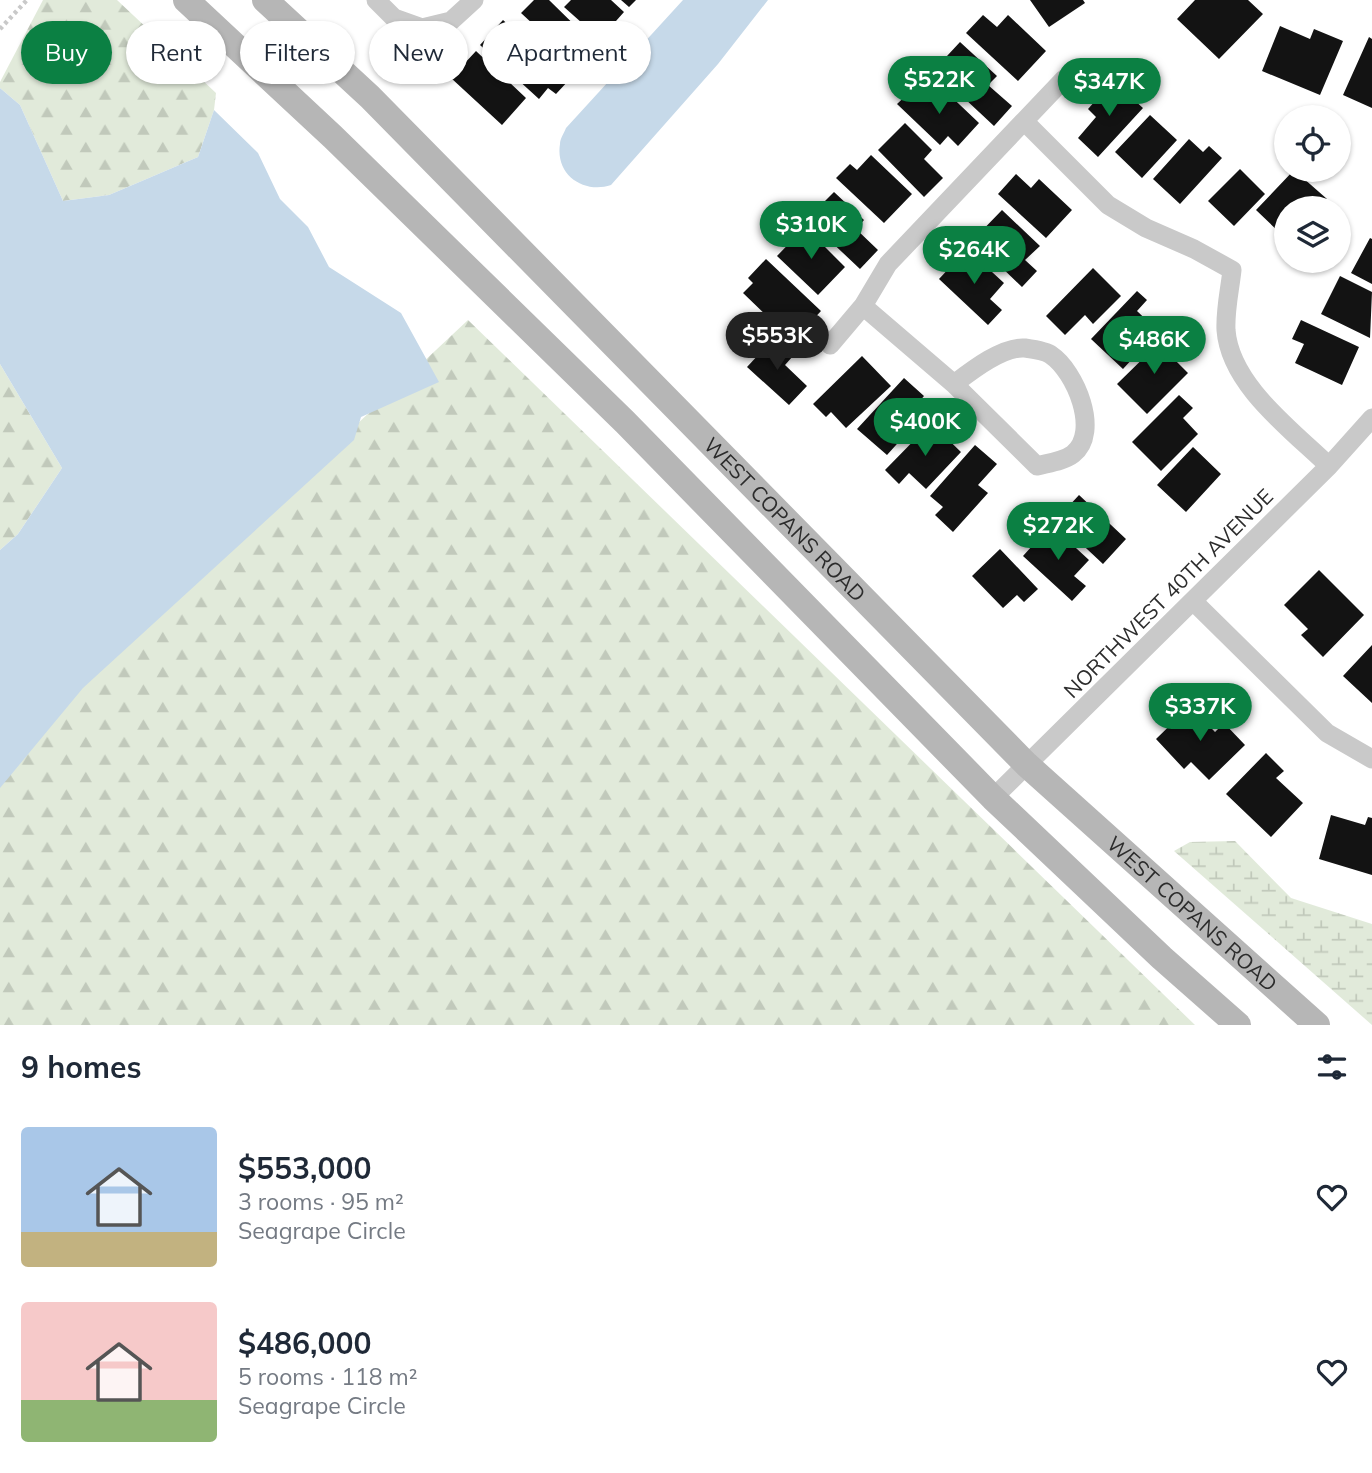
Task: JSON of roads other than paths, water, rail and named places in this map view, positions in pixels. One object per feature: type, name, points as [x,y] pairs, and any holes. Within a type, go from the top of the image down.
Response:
[{"type":"main road","points":[[186,0],[333,137],[625,422],[993,798],[1238,1025]]},
{"type":"main road","name":"WEST COPANS ROAD","points":[[265,0],[370,97],[1026,764],[1317,1025]]},
{"type":"street","points":[[376,0],[394,18],[422,28],[451,21],[474,0]]},
{"type":"street","points":[[830,345],[863,306],[888,264],[1064,79]]},
{"type":"street","points":[[1025,122],[1108,205],[1146,229],[1194,249],[1232,270],[1226,330],[1235,365],[1258,398],[1329,466]]},
{"type":"street","points":[[863,306],[954,384],[1037,466],[1073,454],[1085,439],[1085,411],[1073,380],[1051,354],[1023,348],[988,359],[954,384]]},
{"type":"street","name":"NORTHWEST 40TH AVENUE","points":[[993,798],[1329,466],[1372,418]]},
{"type":"street","points":[[1193,601],[1327,733],[1372,759]]},
{"type":"water","points":[[683,0],[768,0],[718,64],[611,185],[591,187],[582,184],[574,180],[562,165],[560,142],[566,128],[606,84],[651,84],[651,35]]},
{"type":"water","points":[[0,88],[20,105],[63,201],[109,195],[198,157],[214,110],[258,153],[280,199],[308,227],[329,267],[401,313],[439,382],[361,417],[354,440],[83,688],[0,788],[0,550],[18,534],[62,468],[0,364]]}]
